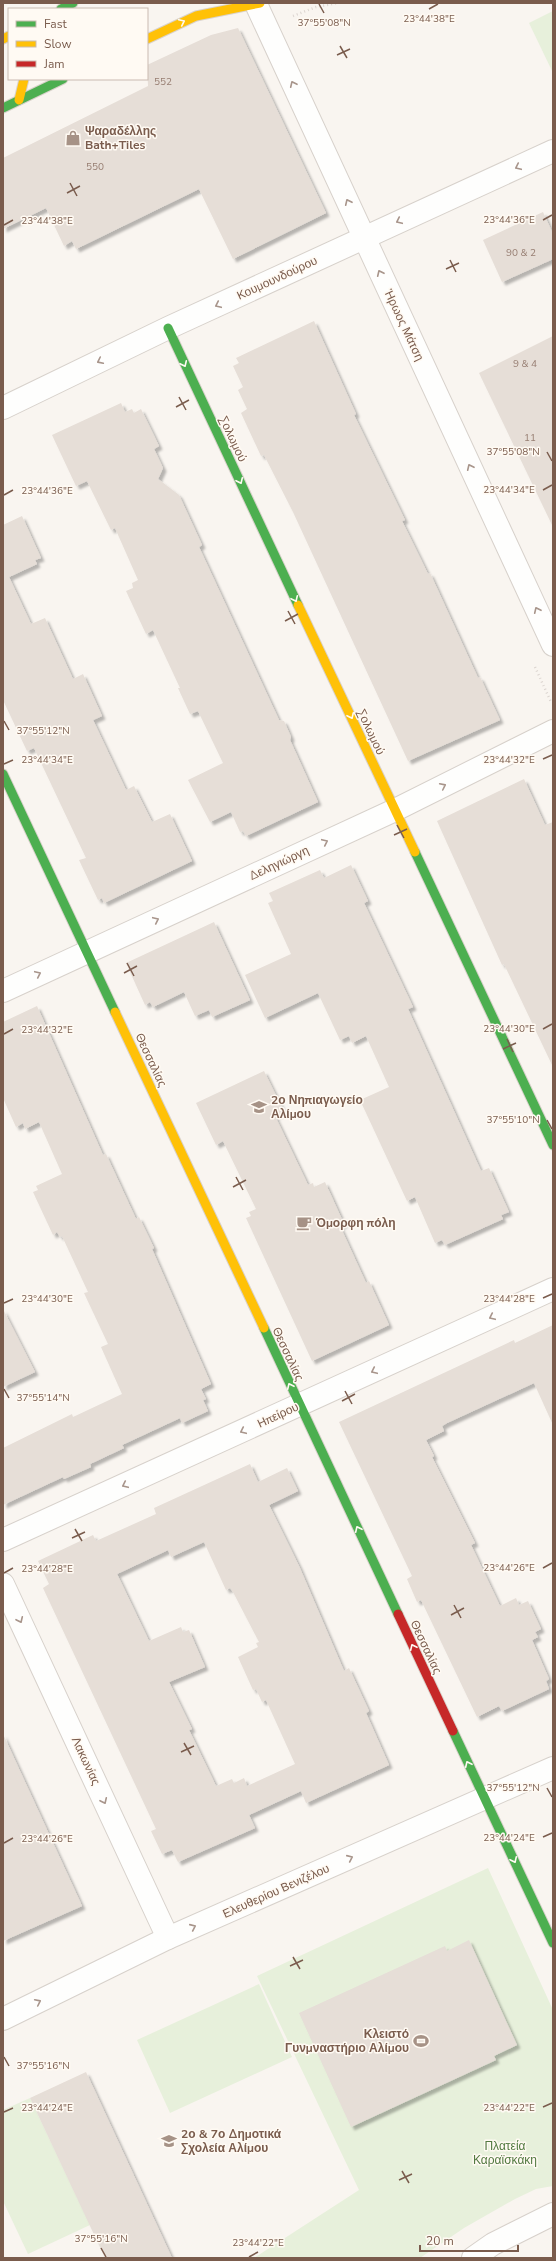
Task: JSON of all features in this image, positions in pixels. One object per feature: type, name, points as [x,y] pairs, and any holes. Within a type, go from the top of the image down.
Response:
[{"type":"street","points":[[63,8],[73,3]]},
{"type":"street","points":[[148,39],[196,16],[258,3]]},
{"type":"street","name":"Ήρωος Μάτση","points":[[258,3],[364,238],[553,646]]},
{"type":"street","points":[[19,100],[24,80]]},
{"type":"street","points":[[3,108],[61,80]]},
{"type":"street","name":"Κουμουνδούρου","points":[[3,408],[168,328],[553,150]]},
{"type":"street","name":"Σολωμού","points":[[168,328],[553,1146]]},
{"type":"street","name":"Δεληγιώργη","points":[[3,991],[395,810],[553,731]]},
{"type":"street","name":"Θεσσαλίας","points":[[3,774],[553,1943]]},
{"type":"street","name":"Ηπείρου","points":[[3,1540],[553,1289]]},
{"type":"street","name":"Λακωνίας","points":[[3,1584],[168,1938]]},
{"type":"street","name":"Ελευθερίου Βενιζέλου","points":[[3,2019],[168,1938],[485,1800],[553,1768]]},
{"type":"street","points":[[473,2258],[493,2244],[553,2214]]},
{"type":"green space","points":[[553,11],[553,73],[529,23]]},
{"type":"green space","name":"Κλειστό Γυνμναστήριο Αλίμου","points":[[488,1868],[553,2010],[553,2186],[536,2189],[515,2199],[464,2228],[420,2258],[254,2258],[359,2190],[257,1976]]},
{"type":"green space","points":[[259,1984],[292,2057],[170,2113],[137,2040]]},
{"type":"green space","points":[[30,2098],[90,2225],[28,2254],[3,2201],[3,2110]]},
{"type":"building","points":[[238,28],[326,213],[233,259],[199,189],[76,249],[72,241],[64,246],[46,208],[3,229],[3,158],[148,86],[148,65],[211,35]]},
{"type":"building","points":[[543,212],[553,234],[553,259],[502,282],[483,240]]},
{"type":"building","points":[[314,321],[356,414],[354,415],[405,520],[402,521],[428,574],[430,573],[478,678],[480,677],[500,720],[408,761],[293,512],[264,455],[261,456],[241,413],[247,409],[238,390],[243,387],[233,366],[239,363],[236,358]]},
{"type":"building","points":[[553,336],[553,527],[479,373]]},
{"type":"building","points":[[121,403],[125,412],[132,409],[134,413],[141,409],[159,446],[154,449],[163,468],[158,479],[179,495],[202,545],[199,547],[279,720],[284,721],[291,737],[290,740],[318,802],[246,836],[243,831],[240,832],[231,812],[210,822],[188,780],[223,763],[198,711],[190,714],[178,688],[180,688],[153,630],[146,634],[126,591],[133,588],[132,583],[138,580],[115,528],[111,530],[87,481],[76,486],[52,435]]},
{"type":"building","points":[[22,516],[41,558],[35,560],[37,564],[9,577],[31,624],[45,618],[73,679],[83,674],[102,716],[93,720],[126,790],[134,786],[152,822],[170,814],[192,861],[104,903],[102,898],[98,900],[79,860],[86,858],[34,748],[27,751],[3,700],[3,525]]},
{"type":"building","points":[[524,779],[545,825],[553,822],[553,1067],[504,964],[502,965],[437,821]]},
{"type":"building","points":[[351,865],[368,901],[364,903],[413,1007],[408,1009],[481,1171],[489,1168],[509,1212],[501,1215],[503,1219],[445,1245],[442,1240],[435,1243],[415,1197],[407,1201],[360,1100],[389,1087],[366,1036],[352,1043],[349,1036],[340,1040],[318,993],[265,1018],[245,975],[291,954],[268,903],[273,901],[269,893],[320,870],[324,878]]},
{"type":"building","points":[[214,922],[250,1000],[212,1017],[209,1010],[195,1016],[184,992],[153,1007],[150,1002],[145,1005],[126,963]]},
{"type":"building","points":[[37,1006],[103,1155],[106,1154],[136,1219],[139,1217],[154,1248],[152,1249],[211,1384],[201,1389],[206,1399],[203,1400],[208,1411],[182,1423],[180,1418],[122,1445],[124,1448],[90,1464],[91,1467],[64,1479],[63,1477],[3,1505],[3,1448],[72,1414],[73,1417],[122,1394],[101,1347],[108,1344],[84,1293],[88,1292],[62,1236],[60,1237],[57,1232],[53,1235],[33,1192],[38,1190],[36,1186],[62,1174],[39,1122],[25,1129],[23,1123],[16,1127],[3,1098],[3,1022]]},
{"type":"building","points":[[264,1071],[284,1112],[275,1116],[308,1185],[313,1183],[314,1187],[325,1182],[344,1224],[340,1226],[366,1283],[369,1281],[389,1325],[312,1361],[246,1218],[251,1216],[249,1212],[256,1209],[223,1141],[216,1145],[196,1103]]},
{"type":"building","points":[[3,1309],[35,1372],[3,1387]]},
{"type":"building","points":[[553,1325],[553,1425],[534,1383],[447,1423],[442,1426],[444,1431],[426,1440],[434,1456],[432,1457],[475,1543],[471,1545],[500,1606],[516,1598],[519,1605],[528,1601],[541,1629],[535,1632],[538,1637],[532,1640],[549,1679],[546,1681],[549,1689],[502,1711],[499,1706],[477,1717],[421,1600],[417,1602],[407,1579],[412,1576],[339,1422],[514,1340],[515,1343]]},
{"type":"building","points":[[250,1464],[258,1482],[287,1468],[298,1491],[269,1505],[299,1566],[344,1671],[349,1668],[369,1711],[366,1713],[389,1765],[306,1803],[301,1791],[249,1815],[255,1828],[178,1862],[172,1850],[162,1854],[151,1831],[156,1829],[43,1588],[49,1584],[38,1561],[93,1535],[96,1541],[156,1514],[154,1508]],"holes":[[[204,1542],[226,1590],[230,1588],[233,1592],[259,1642],[256,1643],[258,1647],[238,1657],[253,1690],[256,1689],[262,1702],[266,1700],[295,1764],[247,1786],[244,1778],[234,1783],[232,1779],[216,1786],[189,1730],[192,1729],[169,1682],[205,1667],[189,1630],[183,1632],[181,1627],[149,1641],[117,1574],[168,1550],[171,1557]]]},
{"type":"building","points":[[3,1734],[82,1906],[3,1941]]},
{"type":"building","points":[[469,1940],[517,2045],[494,2056],[496,2060],[351,2127],[299,2013],[445,1946],[447,1951]]},
{"type":"building","points":[[86,2072],[172,2258],[105,2258],[30,2098]]},
{"type":"traffic: fast","points":[[63,8],[73,3]]},
{"type":"traffic: fast","points":[[3,108],[61,80]]},
{"type":"traffic: fast","points":[[168,328],[298,605]]},
{"type":"traffic: fast","points":[[3,774],[115,1012]]},
{"type":"traffic: fast","points":[[415,852],[553,1145]]},
{"type":"traffic: fast","points":[[264,1328],[398,1614]]},
{"type":"traffic: fast","points":[[453,1731],[553,1943]]},
{"type":"traffic: slow","points":[[148,39],[196,16],[260,3]]},
{"type":"traffic: slow","points":[[3,39],[8,36]]},
{"type":"traffic: slow","points":[[19,100],[24,80]]},
{"type":"traffic: slow","points":[[298,605],[415,852]]},
{"type":"traffic: slow","points":[[115,1012],[264,1328]]},
{"type":"traffic: jam","points":[[398,1614],[453,1731]]},
{"type":"place","name":"Ψαραδέλλης Bath+Tiles","points":[[73,138]]},
{"type":"place","name":"2ο Νηπιαγωγείο Αλίμου","points":[[259,1107]]},
{"type":"place","name":"Όμορφη πόλη","points":[[304,1223]]},
{"type":"place","name":"Κλειστό Γυνμναστήριο Αλίμου","points":[[421,2041]]},
{"type":"place","name":"2ο & 7ο Δημοτικά Σχολεία Αλίμου","points":[[169,2141]]},
{"type":"park label","name":"Πλατεία Καραϊσκάκη","points":[[505,2153]]}]
